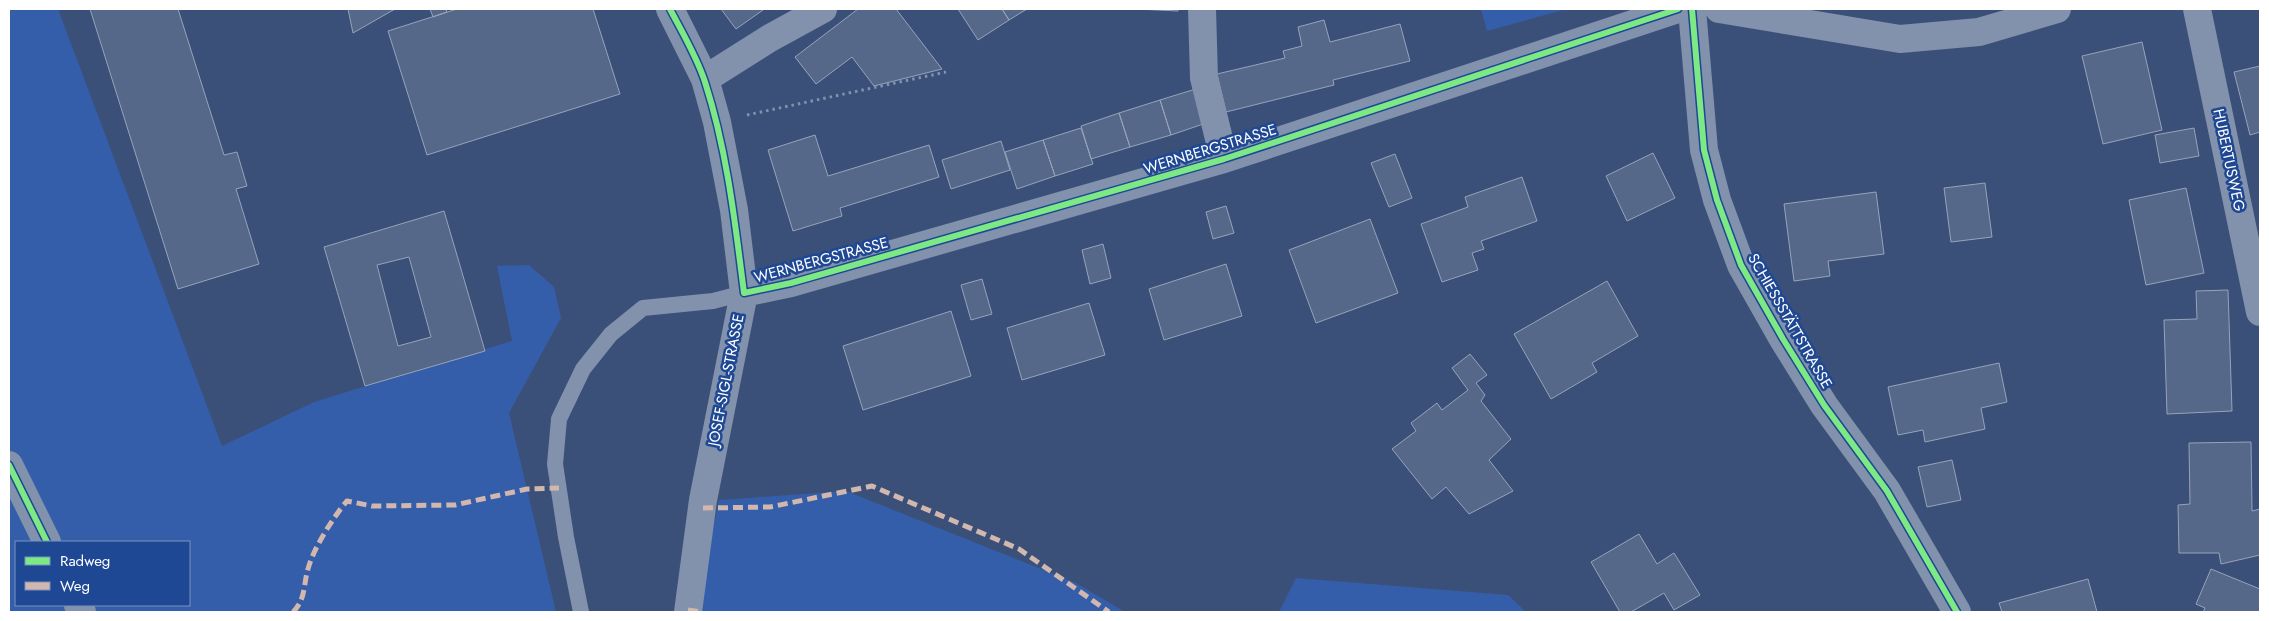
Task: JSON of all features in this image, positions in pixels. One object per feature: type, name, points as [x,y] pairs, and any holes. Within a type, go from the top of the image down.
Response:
[{"type":"street","name":"JOSEF-SIGL-STRASSE","points":[[670,9],[705,79],[717,122],[734,210],[744,293],[702,500],[688,612]]},
{"type":"street","points":[[705,79],[770,38],[823,9]]},
{"type":"street","points":[[1202,9],[1204,78],[1224,159]]},
{"type":"street","name":"WERNBERGSTRASSE","points":[[744,293],[791,283],[1224,159],[1678,9]]},
{"type":"street","name":"SCHIESSSTÄTTSTRASSE","points":[[1692,9],[1704,150],[1717,200],[1741,265],[1783,339],[1824,405],[1887,491],[1956,612]]},
{"type":"street","points":[[1719,9],[1900,39],[1979,32],[2057,9]]},
{"type":"street","name":"HUBERTUSWEG","points":[[2197,9],[2260,312]]},
{"type":"street","points":[[9,465],[47,541]]},
{"type":"lane","points":[[581,612],[566,537],[555,464],[559,419],[583,370],[611,334],[643,308],[713,301],[744,293]]},
{"type":"path","points":[[717,122],[946,72]]},
{"type":"shaded area","points":[[9,9],[58,9],[222,446],[314,402],[512,341],[497,266],[529,265],[554,287],[561,318],[509,413],[556,612],[9,612]]},
{"type":"shaded area","points":[[1481,9],[1566,9],[1487,31]]},
{"type":"shaded area","points":[[846,491],[1076,583],[1125,612],[696,612],[719,500]]},
{"type":"shaded area","points":[[1296,578],[1508,595],[1526,612],[1279,612]]},
{"type":"building","points":[[90,9],[178,9],[224,155],[237,152],[247,186],[236,189],[259,264],[178,289]]},
{"type":"building","points":[[348,9],[395,9],[353,33]]},
{"type":"building","points":[[430,9],[446,9],[447,12],[433,17]]},
{"type":"building","points":[[457,9],[593,9],[620,94],[427,155],[388,31]]},
{"type":"building","points":[[721,9],[762,9],[763,10],[736,29]]},
{"type":"building","points":[[858,9],[896,9],[942,69],[874,86],[852,57],[816,84],[795,57]]},
{"type":"building","points":[[958,9],[1002,9],[1009,20],[978,40]]},
{"type":"building","points":[[1002,9],[1027,9],[1009,20]]},
{"type":"building","points":[[1137,9],[1178,9],[1178,11]]},
{"type":"building","points":[[1324,20],[1330,42],[1400,24],[1410,61],[1333,80],[1334,85],[1226,112],[1217,74],[1285,58],[1283,51],[1302,46],[1298,27]]},
{"type":"building","points":[[2142,42],[2162,130],[2103,144],[2082,56]]},
{"type":"building","points":[[2260,66],[2260,132],[2250,135],[2234,72]]},
{"type":"building","points":[[1202,87],[1212,121],[1171,135],[1160,100]]},
{"type":"building","points":[[1160,100],[1171,135],[1130,147],[1119,113]]},
{"type":"building","points":[[1119,113],[1130,147],[1091,159],[1081,126]]},
{"type":"building","points":[[1081,128],[1093,164],[1055,176],[1043,140]]},
{"type":"building","points":[[2194,128],[2199,156],[2160,163],[2155,135]]},
{"type":"building","points":[[815,135],[828,176],[929,145],[939,177],[840,208],[842,216],[793,231],[768,150]]},
{"type":"building","points":[[1043,140],[1055,176],[1017,189],[1005,152]]},
{"type":"building","points":[[1001,141],[1010,170],[951,189],[942,160]]},
{"type":"building","points":[[1653,153],[1675,198],[1627,221],[1606,176]]},
{"type":"building","points":[[1395,154],[1412,198],[1389,207],[1371,163]]},
{"type":"building","points":[[1522,177],[1537,221],[1481,241],[1484,249],[1472,253],[1478,270],[1442,282],[1421,224],[1468,207],[1465,197]]},
{"type":"building","points":[[1985,183],[1992,237],[1951,242],[1944,188]]},
{"type":"building","points":[[2186,188],[2204,273],[2146,285],[2129,200]]},
{"type":"building","points":[[1876,192],[1884,254],[1828,261],[1830,276],[1794,281],[1784,204]]},
{"type":"building","points":[[1226,206],[1234,233],[1213,239],[1206,212]]},
{"type":"building","points":[[444,211],[485,351],[365,386],[324,247]],"holes":[[[409,257],[431,337],[398,346],[377,265]]]},
{"type":"building","points":[[1370,219],[1398,293],[1316,323],[1289,250]]},
{"type":"building","points":[[1103,244],[1111,278],[1090,284],[1082,250]]},
{"type":"building","points":[[1226,264],[1242,316],[1164,340],[1149,289]]},
{"type":"building","points":[[982,279],[992,314],[971,320],[961,285]]},
{"type":"building","points":[[1607,281],[1638,336],[1592,363],[1597,372],[1551,399],[1514,334]]},
{"type":"building","points":[[2228,290],[2232,411],[2167,414],[2164,320],[2197,319],[2196,291]]},
{"type":"building","points":[[1089,303],[1105,355],[1022,380],[1007,328]]},
{"type":"building","points":[[951,311],[971,376],[863,410],[843,346]]},
{"type":"building","points":[[1470,354],[1487,375],[1476,383],[1485,395],[1481,401],[1511,439],[1489,460],[1513,491],[1469,514],[1446,487],[1432,499],[1392,449],[1416,431],[1411,423],[1437,403],[1442,410],[1468,390],[1452,368]]},
{"type":"building","points":[[1999,363],[2007,402],[1981,408],[1985,429],[1925,442],[1923,430],[1898,435],[1888,387]]},
{"type":"building","points":[[2251,442],[2252,511],[2260,509],[2260,555],[2221,564],[2219,553],[2179,553],[2178,505],[2190,504],[2189,443]]},
{"type":"building","points":[[1952,460],[1961,500],[1927,507],[1918,467]]},
{"type":"building","points":[[1639,534],[1657,564],[1674,553],[1700,595],[1674,610],[1664,593],[1631,612],[1620,612],[1591,562]]},
{"type":"building","points":[[2211,569],[2260,589],[2260,612],[2203,612],[2205,608],[2196,604]]},
{"type":"building","points":[[2088,579],[2097,612],[2002,612],[1999,603]]},
{"type":"marked path","points":[[703,508],[770,507],[872,486],[1019,549],[1109,612]]},
{"type":"marked path","points":[[293,612],[302,597],[314,552],[330,524],[347,501],[372,506],[455,505],[527,489],[559,488]]},
{"type":"marked path","points":[[688,610],[702,612]]},
{"type":"cycle path","points":[[670,9],[698,63],[713,108],[725,160],[744,293],[791,283],[1224,159],[1678,9]]},
{"type":"cycle path","points":[[1692,9],[1704,150],[1717,200],[1741,265],[1783,339],[1824,405],[1887,491],[1957,612]]},
{"type":"cycle path","points":[[9,465],[47,541]]}]
